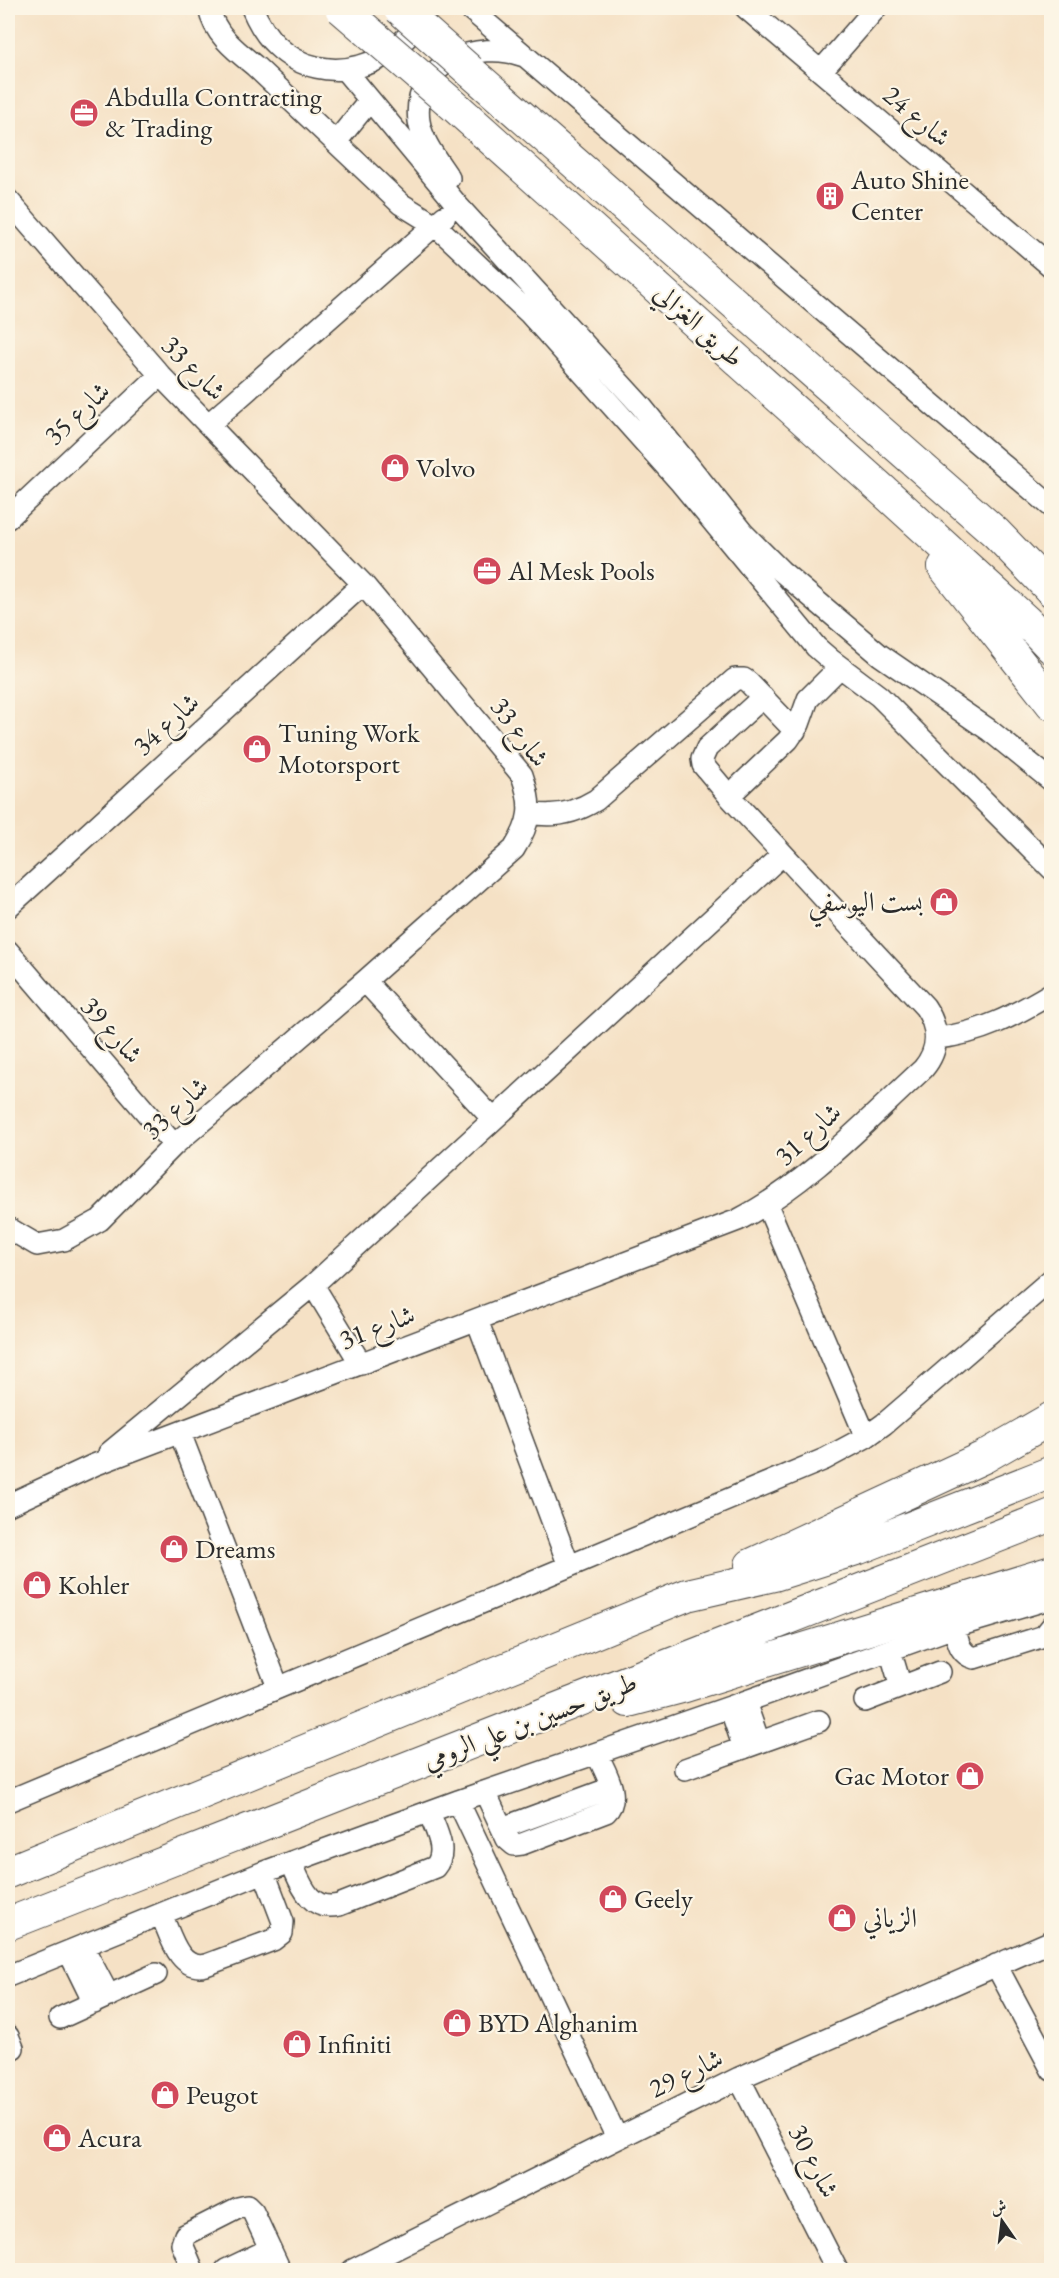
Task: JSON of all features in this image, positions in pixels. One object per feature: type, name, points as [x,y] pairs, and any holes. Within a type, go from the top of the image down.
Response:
[{"type":"highway","name":"طريق الغزالي","points":[[341,8],[450,102],[888,495],[1026,621],[1052,648]]},
{"type":"highway","name":"طريق الغزالي","points":[[399,8],[996,533],[1052,591]]},
{"type":"highway","points":[[888,495],[1052,704]]},
{"type":"highway","points":[[996,533],[1052,567]]},
{"type":"highway","points":[[687,1595],[984,1456],[1052,1418]]},
{"type":"highway","name":"طريق حسين بن علي الرومي","points":[[8,1872],[687,1595],[774,1575],[848,1552],[1052,1472]]},
{"type":"highway","name":"طريق حسين بن علي الرومي","points":[[8,1924],[1052,1515]]},
{"type":"highway","points":[[533,1720],[635,1700],[1050,1590]]},
{"type":"street","points":[[209,8],[219,33],[234,49],[255,66],[401,204],[435,225],[529,313],[674,475],[816,646],[840,668],[879,696],[1052,868]]},
{"type":"street","points":[[252,8],[261,28],[277,47],[298,60],[321,68],[345,70],[368,65],[389,54],[407,39],[424,8]]},
{"type":"street","points":[[469,8],[1041,490],[1052,507]]},
{"type":"street","name":"شارع 24","points":[[746,8],[1052,267]]},
{"type":"street","points":[[821,71],[876,8]]},
{"type":"street","points":[[458,206],[454,188],[421,132],[418,100],[425,81],[438,68],[474,52],[502,50],[528,58]]},
{"type":"street","points":[[345,70],[458,206],[641,406],[743,533],[781,571],[880,655],[988,730],[1052,781]]},
{"type":"street","points":[[336,142],[370,100]]},
{"type":"street","name":"شارع 33","points":[[8,200],[160,375],[363,584],[522,775],[529,794],[530,813],[525,832],[514,849],[174,1145],[100,1221],[64,1240],[37,1245],[8,1228]]},
{"type":"street","points":[[209,424],[458,206]]},
{"type":"street","name":"شارع 35","points":[[8,518],[160,375]]},
{"type":"street","name":"شارع 34","points":[[8,907],[363,584]]},
{"type":"street","points":[[729,796],[788,740],[795,731],[808,699],[840,668]]},
{"type":"street","points":[[530,813],[542,816],[569,813],[596,800],[735,679],[744,679],[795,731]]},
{"type":"street","points":[[763,697],[704,753],[702,759],[706,771],[925,1007],[935,1027],[937,1038],[988,1027],[1052,993]]},
{"type":"street","name":"شارع 31","points":[[94,1465],[313,1285],[783,854]]},
{"type":"street","name":"شارع 39","points":[[8,951],[174,1145]]},
{"type":"street","points":[[365,981],[493,1119]]},
{"type":"street","name":"شارع 31","points":[[8,1505],[94,1465],[719,1228],[767,1205],[799,1183],[923,1069],[932,1056],[937,1038]]},
{"type":"street","points":[[767,1205],[866,1437]]},
{"type":"street","points":[[8,1801],[825,1459],[866,1437],[902,1409],[1052,1279]]},
{"type":"street","points":[[313,1285],[361,1364]]},
{"type":"street","points":[[477,1320],[569,1566]]},
{"type":"street","points":[[180,1433],[278,1687]]},
{"type":"street","points":[[8,1976],[264,1872],[458,1801],[737,1705],[1050,1590],[1052,1625],[1044,1636],[974,1659],[968,1657],[960,1648],[954,1627]]},
{"type":"street","points":[[896,1647],[908,1684]]},
{"type":"street","points":[[865,1701],[940,1672]]},
{"type":"street","points":[[737,1705],[752,1745]]},
{"type":"street","points":[[685,1769],[819,1720]]},
{"type":"street","points":[[485,1792],[510,1842],[514,1845],[522,1844],[606,1812],[613,1803],[611,1788],[597,1754]]},
{"type":"street","points":[[458,1801],[617,2138]]},
{"type":"street","points":[[291,1862],[310,1899],[323,1906],[339,1905],[435,1867],[440,1861],[441,1847],[429,1812]]},
{"type":"street","points":[[162,1914],[180,1956],[194,1967],[206,1965],[273,1940],[282,1933],[283,1922],[264,1872]]},
{"type":"street","name":"شارع 29","points":[[353,2271],[739,2078],[1052,1941]]},
{"type":"street","points":[[76,1949],[101,2000]]},
{"type":"street","points":[[996,1965],[1052,2070]]},
{"type":"street","points":[[60,2018],[156,1974]]},
{"type":"street","name":"شارع 30","points":[[739,2078],[837,2271]]},
{"type":"street","points":[[194,2271],[183,2248],[185,2235],[242,2206],[247,2206],[253,2212],[280,2271]]},
{"type":"street","points":[[226,2271],[270,2249]]},
{"type":"place","name":"Abdulla Contracting & Trading","points":[[84,113]]},
{"type":"place","name":"Auto Shine Center","points":[[830,196]]},
{"type":"place","name":"Volvo","points":[[395,468]]},
{"type":"place","name":"Al Mesk Pools","points":[[487,571]]},
{"type":"place","name":"Tuning Work Motorsport","points":[[257,749]]},
{"type":"place","name":"بست اليوسفي","points":[[944,902]]},
{"type":"place","name":"Dreams","points":[[174,1549]]},
{"type":"place","name":"Kohler","points":[[37,1585]]},
{"type":"place","name":"Gac Motor","points":[[970,1776]]},
{"type":"place","name":"Geely","points":[[613,1899]]},
{"type":"place","name":"الزياني","points":[[842,1918]]},
{"type":"place","name":"BYD Alghanim","points":[[457,2023]]},
{"type":"place","name":"Infiniti","points":[[297,2044]]},
{"type":"place","name":"Peugot","points":[[165,2095]]},
{"type":"place","name":"Acura","points":[[57,2138]]}]
